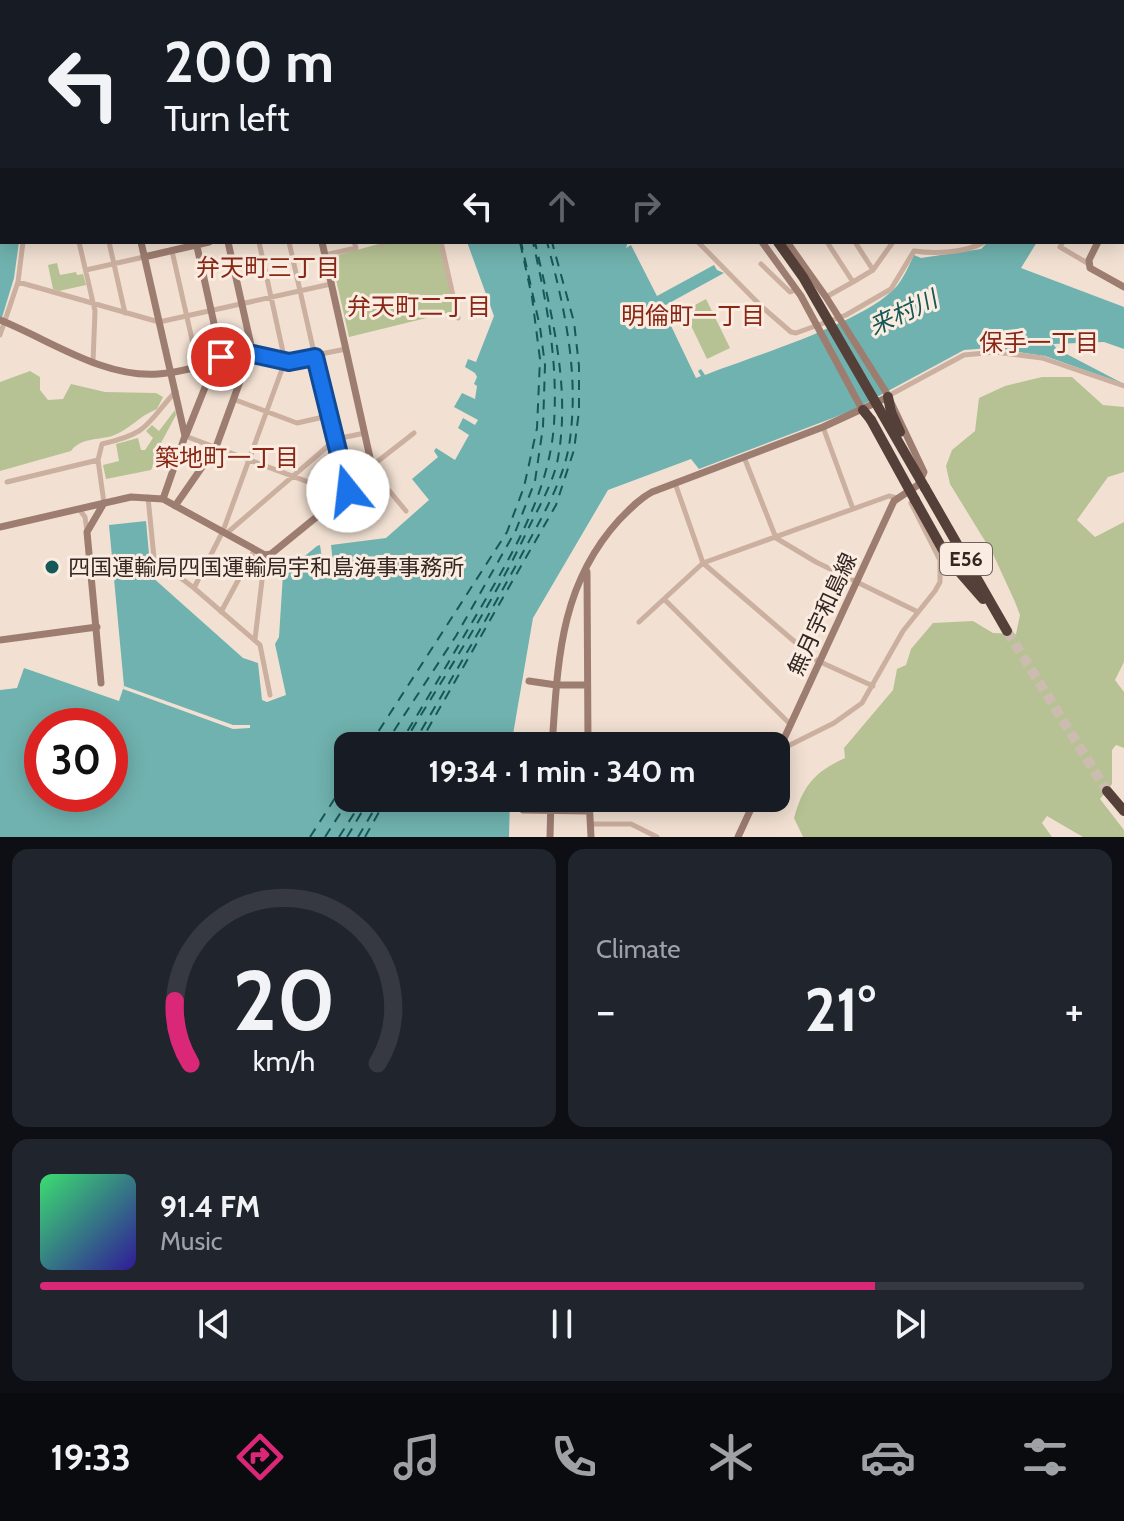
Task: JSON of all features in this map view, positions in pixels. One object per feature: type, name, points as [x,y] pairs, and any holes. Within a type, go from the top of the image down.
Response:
[{"type":"highway","points":[[779,244],[803,277],[927,486]]},
{"type":"highway","points":[[887,394],[891,412],[927,486]]},
{"type":"highway","points":[[863,408],[911,496]]},
{"type":"highway","name":"E56","points":[[911,496],[948,559],[1005,627],[976,576],[960,538],[927,486]]},
{"type":"highway","points":[[1107,791],[1124,811]]},
{"type":"street","points":[[0,335],[18,282],[23,244]]},
{"type":"street","points":[[80,244],[94,304],[93,362]]},
{"type":"street","points":[[109,244],[125,313]]},
{"type":"street","points":[[141,244],[185,436]]},
{"type":"street","points":[[86,270],[193,244]]},
{"type":"street","points":[[196,244],[222,360]]},
{"type":"street","points":[[175,506],[216,447],[250,354],[251,345],[228,244]]},
{"type":"street","points":[[194,588],[225,532],[285,361],[259,244]]},
{"type":"street","points":[[289,244],[345,493]]},
{"type":"street","points":[[322,244],[373,468],[406,511]]},
{"type":"street","points":[[325,255],[356,248],[355,244]]},
{"type":"street","points":[[441,244],[458,318]]},
{"type":"street","points":[[700,244],[791,332],[804,332],[840,318],[891,289],[914,251],[955,250],[980,244]]},
{"type":"street","points":[[764,244],[797,289],[911,496],[940,560],[940,582],[903,631],[862,703],[790,747]]},
{"type":"street","points":[[639,622],[703,563],[889,496],[911,496],[923,478],[923,466],[887,394],[793,244]]},
{"type":"street","points":[[828,244],[853,282]]},
{"type":"street","points":[[856,244],[873,270]]},
{"type":"street","points":[[826,297],[873,270],[892,244]]},
{"type":"street","points":[[1062,244],[1060,247],[1089,264],[1093,271],[1124,287]]},
{"type":"street","points":[[1089,264],[1097,244]]},
{"type":"street","points":[[172,251],[198,366]]},
{"type":"street","points":[[761,264],[790,292],[797,289]]},
{"type":"street","points":[[770,273],[780,264]]},
{"type":"street","points":[[18,282],[159,322],[331,284]]},
{"type":"street","points":[[3,321],[93,362],[132,372],[170,372],[250,354],[285,361],[346,349]]},
{"type":"street","points":[[554,732],[565,620],[587,566],[600,542],[633,506],[652,492],[823,427],[958,357],[985,353],[1042,358],[1124,386]]},
{"type":"street","points":[[163,499],[212,363]]},
{"type":"street","points":[[87,532],[104,503],[98,460],[102,444],[140,432],[176,391]]},
{"type":"street","points":[[233,399],[297,423],[328,416]]},
{"type":"street","points":[[823,427],[853,509]]},
{"type":"street","points":[[225,532],[334,441],[366,433]]},
{"type":"street","points":[[0,527],[131,497],[148,497],[163,499],[265,555],[271,554],[414,433]]},
{"type":"street","points":[[185,436],[345,493]]},
{"type":"street","points":[[744,457],[776,538],[816,562],[918,612]]},
{"type":"street","points":[[7,482],[98,460]]},
{"type":"street","points":[[675,483],[703,563],[819,662],[873,686]]},
{"type":"street","points":[[148,497],[154,558],[255,639],[260,645],[270,695]]},
{"type":"street","name":"無月宇和島線","points":[[786,732],[897,498]]},
{"type":"street","points":[[79,509],[85,517],[87,532],[101,683]]},
{"type":"street","points":[[221,612],[255,549]]},
{"type":"street","points":[[255,639],[265,555]]},
{"type":"street","points":[[587,566],[588,732]]},
{"type":"street","points":[[665,600],[790,724]]},
{"type":"street","points":[[0,640],[97,627]]},
{"type":"street","points":[[529,681],[587,685]]},
{"type":"street","points":[[550,837],[551,812]]},
{"type":"street","points":[[590,812],[591,837]]},
{"type":"street","points":[[738,837],[750,812]]},
{"type":"street","points":[[591,824],[631,824],[657,837]]},
{"type":"green space","points":[[379,244],[439,244],[455,311],[349,337],[331,257]]},
{"type":"green space","points":[[57,263],[60,275],[83,274],[86,285],[59,291],[53,289],[48,265]]},
{"type":"green space","points":[[706,299],[730,348],[707,359],[684,311]]},
{"type":"green space","points":[[30,371],[40,377],[40,390],[48,400],[63,399],[71,384],[105,392],[156,393],[163,397],[157,409],[112,436],[84,442],[71,451],[0,471],[0,382]]},
{"type":"green space","points":[[1042,377],[1072,377],[1103,405],[1124,407],[1124,472],[1108,477],[1077,520],[1095,537],[1124,522],[1124,662],[1115,680],[1124,692],[1124,748],[1116,745],[1112,750],[1112,784],[1100,799],[1124,830],[1124,837],[1083,837],[1047,816],[1042,823],[1052,837],[803,837],[794,818],[801,797],[811,781],[845,758],[844,748],[893,690],[897,669],[906,665],[911,649],[933,623],[973,621],[993,633],[1016,634],[1020,615],[1015,602],[993,554],[950,484],[946,466],[952,450],[975,431],[979,398],[1005,386]]},
{"type":"green space","points":[[175,410],[176,415],[161,443],[167,446],[161,461],[156,460],[151,470],[106,479],[103,465],[119,461],[116,444],[138,438],[141,450],[145,450],[153,438],[146,431],[152,425],[159,431]]},
{"type":"water","points":[[0,244],[19,244],[14,278],[0,324]]},
{"type":"water","name":"来村川","points":[[468,244],[627,244],[626,248],[631,245],[657,296],[714,265],[724,273],[662,307],[696,378],[701,376],[698,371],[701,369],[705,375],[860,313],[896,287],[914,255],[921,258],[981,249],[986,244],[1036,244],[1021,268],[1124,307],[1124,349],[1104,342],[1053,344],[1124,384],[1045,356],[990,348],[964,350],[851,411],[699,469],[691,459],[608,490],[533,618],[513,732],[334,732],[334,812],[510,812],[509,837],[0,837],[0,690],[17,688],[24,668],[119,701],[124,686],[109,525],[146,521],[151,576],[243,658],[258,663],[262,700],[267,702],[286,695],[275,644],[279,637],[283,574],[320,545],[324,573],[334,572],[331,545],[386,538],[429,500],[412,479],[438,457],[434,451],[436,448],[455,460],[469,435],[458,428],[463,418],[475,425],[478,420],[454,407],[462,393],[475,399],[477,377],[465,367],[468,359],[476,362],[494,316]]},
{"type":"pier","points":[[124,686],[233,725],[250,725],[250,728],[233,729],[123,689]]},
{"type":"ferry route","points":[[378,732],[507,532],[524,487],[537,428],[540,359],[532,297],[520,244]]},
{"type":"ferry route","points":[[393,732],[456,636],[516,530],[535,481],[543,427],[545,365],[521,244]]},
{"type":"ferry route","points":[[406,732],[508,560],[543,480],[550,452],[555,400],[547,310],[533,244]]},
{"type":"ferry route","points":[[411,732],[501,582],[556,467],[561,431],[561,376],[553,322],[535,244]]},
{"type":"ferry route","points":[[420,732],[535,530],[566,461],[572,420],[572,368],[560,292],[548,244]]},
{"type":"ferry route","points":[[426,732],[556,505],[574,450],[579,411],[579,366],[574,322],[553,244]]},
{"type":"ferry route","points":[[310,837],[334,800]]},
{"type":"ferry route","points":[[325,837],[341,812]]},
{"type":"ferry route","points":[[339,837],[355,812]]},
{"type":"ferry route","points":[[347,837],[362,812]]},
{"type":"ferry route","points":[[358,837],[373,812]]},
{"type":"ferry route","points":[[365,837],[379,812]]},
{"type":"tunnel","points":[[1007,631],[1107,791]]},
{"type":"place","name":"四国運輸局四国運輸局宇和島海事事務所","points":[[52,567]]},
{"type":"district","name":"弁天町三丁目","points":[[268,268]]},
{"type":"district","name":"弁天町二丁目","points":[[419,307]]},
{"type":"district","name":"明倫町一丁目","points":[[693,316]]},
{"type":"district","name":"保手一丁目","points":[[1039,343]]},
{"type":"district","name":"築地町一丁目","points":[[227,458]]},
{"type":"route","points":[[221,357],[222,360],[255,354],[289,362],[315,357],[348,491]]}]
